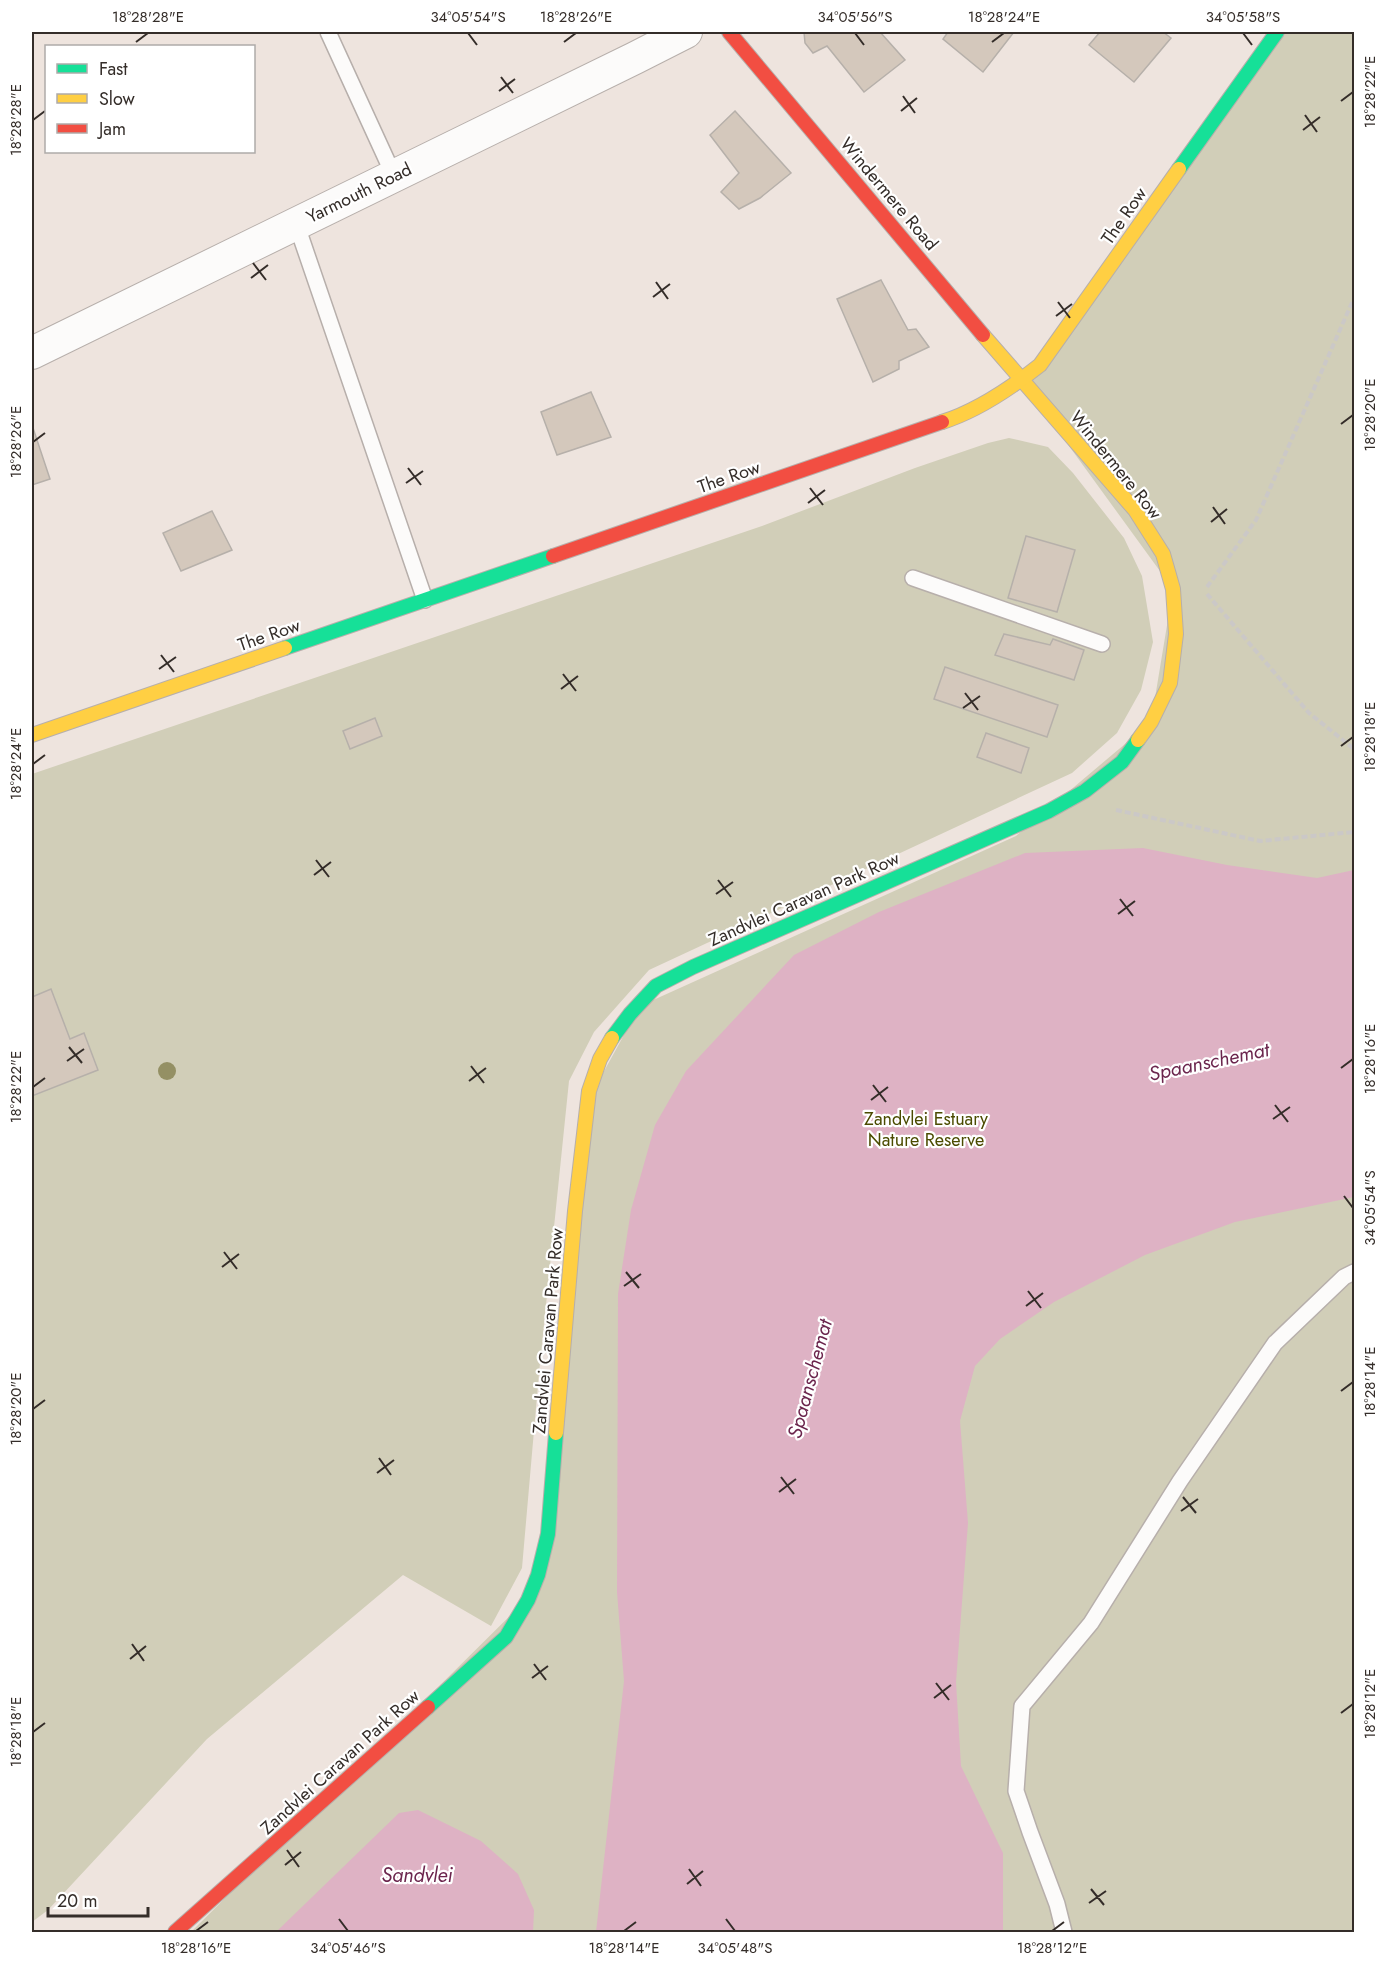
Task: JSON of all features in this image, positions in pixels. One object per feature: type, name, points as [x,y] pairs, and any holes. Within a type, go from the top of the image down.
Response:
[{"type":"street","name":"Yarmouth Road","points":[[32,353],[686,32]]},
{"type":"street","name":"Windermere Road","points":[[729,32],[1021,380]]},
{"type":"street","name":"The Row","points":[[32,735],[958,417],[1021,380],[1040,365],[1278,32]]},
{"type":"street","name":"Windermere Row","points":[[1012,827],[1049,811],[1085,791],[1122,762],[1151,722],[1170,683],[1176,634],[1173,589],[1163,554],[1135,510],[1021,380]]},
{"type":"street","name":"Zandvlei Caravan Park Row","points":[[175,1932],[506,1637],[520,1618],[543,1560],[548,1534],[575,1211],[589,1091],[600,1059],[630,1014],[656,986],[693,967],[1012,827]]},
{"type":"lane","points":[[328,32],[394,176]]},
{"type":"lane","points":[[296,223],[425,600]]},
{"type":"lane","points":[[914,578],[1102,644]]},
{"type":"lane","points":[[1064,1932],[1058,1904],[1016,1791],[1022,1706],[1091,1623],[1180,1482],[1275,1343],[1344,1277],[1354,1272]]},
{"type":"path","points":[[1354,298],[1256,520],[1205,591],[1309,713],[1354,749]]},
{"type":"path","points":[[1112,809],[1260,841],[1354,832]]},
{"type":"green space","name":"Zandvlei Estuary Nature Reserve","points":[[1277,32],[1354,32],[1354,1932],[191,1932],[537,1589],[587,1102],[640,1006],[1016,836],[1151,722],[1173,589],[1021,380]]},
{"type":"green space","points":[[1009,438],[1048,447],[1073,473],[1124,538],[1142,576],[1153,642],[1141,690],[1117,733],[1072,773],[649,970],[594,1032],[569,1081],[539,1373],[522,1568],[491,1626],[403,1575],[207,1739],[48,1910],[32,1922],[32,774],[762,526],[915,468]]},
{"type":"water","name":"Zandvlei Estuary Nature Reserve","points":[[1143,848],[1227,865],[1317,878],[1354,870],[1354,1197],[1235,1222],[1145,1255],[1054,1302],[1000,1339],[975,1366],[960,1421],[968,1523],[956,1682],[961,1766],[1003,1853],[1003,1932],[596,1932],[624,1681],[617,1592],[618,1294],[631,1210],[655,1125],[686,1071],[794,955],[879,912],[1025,853]]},
{"type":"water","name":"Sandvlei","points":[[418,1810],[481,1841],[518,1874],[534,1910],[533,1932],[276,1932],[399,1813]]},
{"type":"building","points":[[804,32],[880,32],[905,60],[864,92],[827,46],[813,53],[805,43]]},
{"type":"building","points":[[948,32],[1014,32],[983,72],[943,39]]},
{"type":"building","points":[[1100,32],[1163,32],[1171,38],[1134,82],[1089,45]]},
{"type":"building","points":[[735,111],[791,173],[760,198],[739,209],[721,192],[739,173],[710,135]]},
{"type":"building","points":[[881,280],[908,330],[916,329],[929,347],[899,361],[899,369],[873,382],[837,299]]},
{"type":"building","points":[[591,392],[611,437],[557,455],[541,412]]},
{"type":"building","points":[[32,425],[50,479],[32,485]]},
{"type":"building","points":[[212,511],[232,550],[181,571],[163,533]]},
{"type":"building","points":[[1026,536],[1075,550],[1057,612],[1008,598]]},
{"type":"building","points":[[1004,634],[1050,645],[1053,639],[1084,650],[1074,680],[995,655]]},
{"type":"building","points":[[945,667],[1058,705],[1047,737],[934,699]]},
{"type":"building","points":[[375,718],[382,736],[350,749],[343,731]]},
{"type":"building","points":[[986,733],[1029,748],[1021,773],[977,757]]},
{"type":"building","points":[[51,989],[70,1039],[84,1033],[98,1070],[32,1096],[32,997]]},
{"type":"traffic: fast","points":[[1179,169],[1277,32]]},
{"type":"traffic: fast","points":[[285,648],[553,556]]},
{"type":"traffic: fast","points":[[612,1038],[656,986],[693,967],[1049,811],[1085,791],[1122,762],[1138,740]]},
{"type":"traffic: fast","points":[[428,1707],[506,1637],[528,1600],[538,1575],[548,1534],[556,1433]]},
{"type":"traffic: slow","points":[[942,422],[968,412],[993,398],[1040,365],[1179,169]]},
{"type":"traffic: slow","points":[[983,335],[1135,510],[1163,554],[1173,589],[1176,634],[1170,683],[1151,722],[1138,740]]},
{"type":"traffic: slow","points":[[32,735],[285,648]]},
{"type":"traffic: slow","points":[[556,1433],[575,1211],[589,1091],[600,1059],[612,1038]]},
{"type":"traffic: jam","points":[[729,32],[983,335]]},
{"type":"traffic: jam","points":[[553,556],[942,422]]},
{"type":"traffic: jam","points":[[175,1932],[428,1707]]},
{"type":"water label","name":"Spaanschemat","points":[[1209,1062]]},
{"type":"water label","name":"Spaanschemat","points":[[810,1379]]}]
